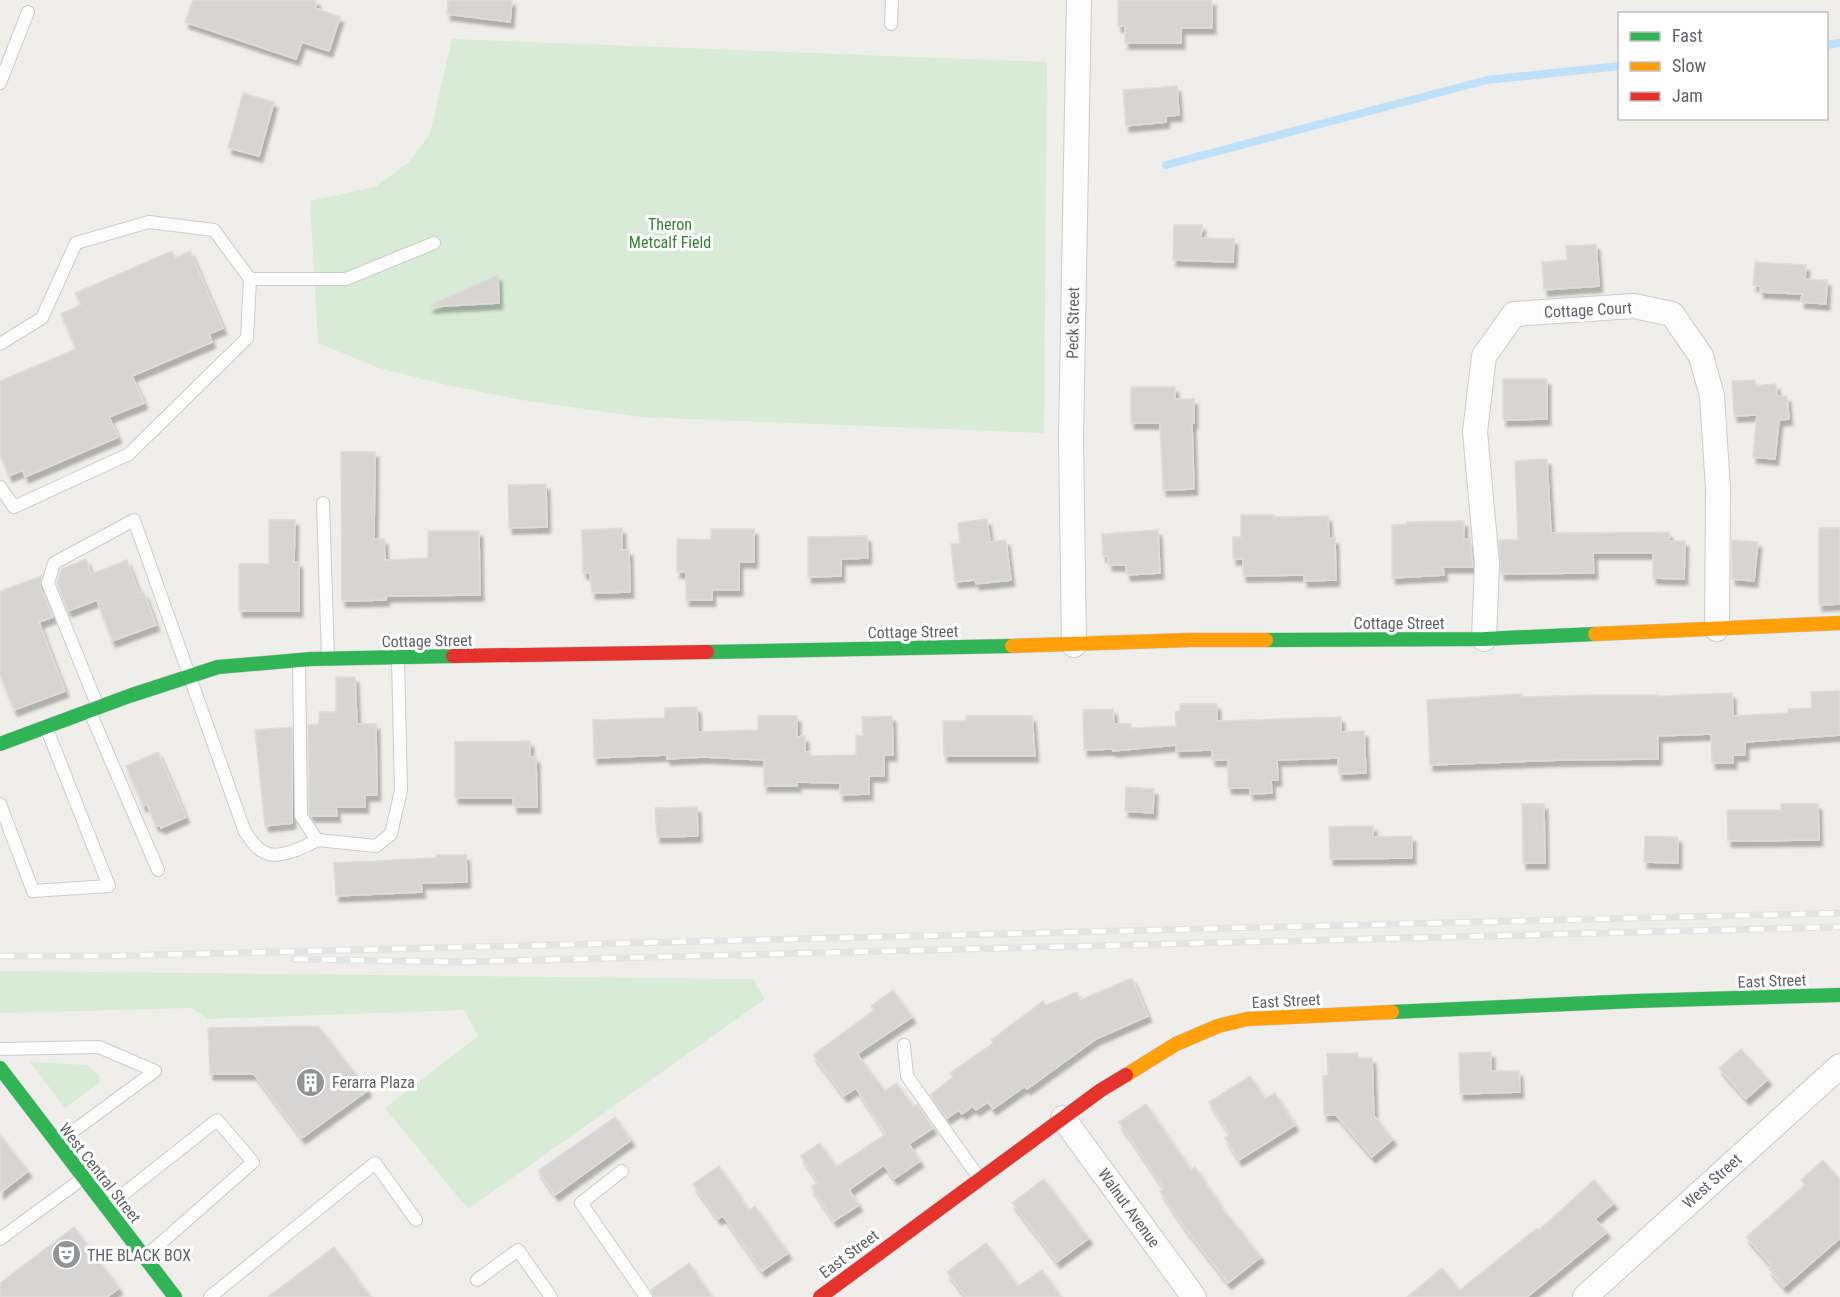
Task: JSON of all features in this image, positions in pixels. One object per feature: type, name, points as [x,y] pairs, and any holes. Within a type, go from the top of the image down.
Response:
[{"type":"street","name":"Peck Street","points":[[1074,645],[1071,438],[1079,0]]},
{"type":"street","name":"Cottage Court","points":[[1484,639],[1487,564],[1474,432],[1484,356],[1514,314],[1634,306],[1672,314],[1701,356],[1712,396],[1718,489],[1717,629]]},
{"type":"street","name":"Cottage Street","points":[[0,744],[218,667],[299,660],[1074,645],[1191,640],[1484,639],[1840,623]]},
{"type":"street","name":"East Street","points":[[819,1297],[1101,1090],[1176,1044],[1218,1026],[1246,1019],[1635,1001],[1840,995]]},
{"type":"street","name":"West Street","points":[[1585,1297],[1840,1066]]},
{"type":"street","name":"West Central Street","points":[[0,1068],[144,1257],[168,1295]]},
{"type":"street","name":"Walnut Avenue","points":[[1063,1118],[1194,1297]]},
{"type":"lane","points":[[891,24],[892,0]]},
{"type":"lane","points":[[0,82],[28,12]]},
{"type":"lane","points":[[0,344],[42,318],[76,243],[149,222],[214,230],[250,279],[247,338],[129,454],[14,507],[0,487]]},
{"type":"lane","points":[[250,279],[346,279],[434,243]]},
{"type":"lane","points":[[323,503],[328,659]]},
{"type":"lane","points":[[159,870],[94,710],[48,584],[54,564],[135,520],[245,832],[256,847],[266,854],[275,855],[301,849],[317,840],[376,846],[391,834],[400,790],[398,657]]},
{"type":"lane","points":[[299,660],[301,816],[317,840]]},
{"type":"lane","points":[[0,804],[33,891],[109,886],[46,727]]},
{"type":"lane","points":[[904,1045],[907,1076],[980,1179]]},
{"type":"lane","points":[[0,1050],[99,1047],[155,1071],[56,1144]]},
{"type":"lane","points":[[106,1208],[217,1120],[253,1162],[144,1257]]},
{"type":"lane","points":[[210,1297],[375,1163],[416,1220]]},
{"type":"lane","points":[[622,1171],[581,1203],[646,1297]]},
{"type":"lane","points":[[0,1239],[83,1178]]},
{"type":"lane","points":[[477,1280],[518,1250],[551,1297]]},
{"type":"green space","name":"Theron Metcalf Field","points":[[452,39],[1047,62],[1044,433],[641,417],[522,400],[447,385],[379,368],[318,343],[310,201],[375,187],[409,162],[430,134]]},
{"type":"green space","points":[[0,971],[753,979],[765,999],[468,1209],[385,1108],[478,1036],[464,1010],[208,1019],[191,1008],[0,1013]]},
{"type":"green space","points":[[30,1062],[88,1065],[98,1075],[100,1082],[65,1108]]},
{"type":"building","points":[[193,0],[317,0],[315,8],[340,17],[329,51],[302,42],[296,59],[185,22]]},
{"type":"building","points":[[448,0],[512,0],[510,22],[447,14]]},
{"type":"building","points":[[1118,0],[1212,0],[1212,28],[1181,28],[1181,43],[1125,43],[1125,26],[1118,26]]},
{"type":"building","points":[[1177,86],[1179,115],[1166,116],[1166,122],[1126,126],[1123,90]]},
{"type":"building","points":[[243,93],[274,102],[259,156],[228,148]]},
{"type":"building","points":[[1174,225],[1202,225],[1201,238],[1234,239],[1233,262],[1173,260]]},
{"type":"building","points":[[1596,244],[1599,286],[1544,290],[1542,262],[1567,260],[1566,246]]},
{"type":"building","points":[[172,251],[175,258],[190,251],[223,328],[209,334],[212,342],[132,376],[144,403],[109,417],[118,437],[25,477],[23,470],[9,476],[0,454],[0,381],[76,349],[61,314],[81,305],[75,293]]},
{"type":"building","points":[[1755,262],[1806,265],[1805,279],[1827,280],[1826,304],[1801,302],[1802,294],[1760,292],[1760,286],[1753,285]]},
{"type":"building","points":[[498,275],[499,303],[430,307],[430,305]]},
{"type":"building","points":[[1503,379],[1547,379],[1547,419],[1503,420]]},
{"type":"building","points":[[1755,380],[1756,386],[1776,384],[1777,396],[1787,396],[1789,419],[1779,420],[1775,459],[1753,457],[1757,415],[1734,416],[1732,381]]},
{"type":"building","points":[[1131,387],[1175,387],[1175,399],[1194,399],[1194,423],[1192,423],[1194,489],[1163,490],[1160,423],[1131,423]]},
{"type":"building","points":[[341,452],[375,452],[374,539],[384,539],[385,560],[428,558],[428,531],[479,531],[480,595],[386,596],[386,600],[342,601]]},
{"type":"building","points":[[1547,459],[1551,533],[1669,532],[1669,541],[1685,541],[1684,579],[1653,578],[1653,553],[1593,553],[1594,573],[1501,574],[1499,540],[1518,540],[1515,461]]},
{"type":"building","points":[[546,484],[547,527],[509,528],[508,485]]},
{"type":"building","points":[[1241,515],[1328,516],[1329,539],[1335,538],[1336,580],[1304,581],[1304,575],[1243,576],[1243,559],[1233,559],[1233,537],[1241,537]]},
{"type":"building","points":[[987,519],[990,542],[1006,540],[1011,580],[976,584],[975,580],[955,582],[951,544],[960,543],[958,523]]},
{"type":"building","points":[[269,520],[295,520],[294,562],[299,562],[299,611],[239,611],[239,564],[269,564]]},
{"type":"building","points":[[1464,521],[1464,539],[1470,539],[1473,567],[1443,567],[1444,575],[1392,578],[1392,525],[1407,524],[1407,522]]},
{"type":"building","points":[[622,528],[622,550],[629,550],[630,592],[592,593],[590,573],[583,573],[582,530]]},
{"type":"building","points":[[1819,528],[1840,528],[1840,604],[1819,605]]},
{"type":"building","points":[[711,529],[754,529],[754,562],[739,562],[739,590],[712,590],[712,600],[686,600],[686,572],[677,572],[677,539],[711,540]]},
{"type":"building","points":[[1158,530],[1160,573],[1127,575],[1126,565],[1109,565],[1108,556],[1103,556],[1102,534]]},
{"type":"building","points":[[867,536],[868,558],[841,559],[841,576],[808,577],[808,537]]},
{"type":"building","points":[[1732,540],[1758,542],[1754,581],[1732,579]]},
{"type":"building","points":[[86,559],[91,574],[127,560],[139,593],[144,592],[156,625],[112,641],[97,600],[68,611],[57,583],[61,569]]},
{"type":"building","points":[[42,576],[40,586],[53,617],[39,622],[65,691],[14,710],[0,674],[0,591]]},
{"type":"building","points":[[336,677],[355,677],[357,724],[376,724],[377,795],[365,795],[365,807],[336,807],[337,816],[311,816],[309,813],[308,725],[319,724],[319,712],[336,712]]},
{"type":"building","points":[[1840,691],[1840,735],[1745,742],[1745,755],[1733,755],[1733,763],[1712,763],[1711,734],[1658,736],[1658,759],[1430,765],[1427,700],[1521,694],[1521,697],[1732,693],[1733,716],[1788,713],[1788,709],[1812,708],[1811,692]]},
{"type":"building","points":[[1180,704],[1217,704],[1217,721],[1341,717],[1341,732],[1364,731],[1366,773],[1339,774],[1338,758],[1277,760],[1278,780],[1271,780],[1272,793],[1250,794],[1250,788],[1228,788],[1228,760],[1212,760],[1212,750],[1176,751],[1176,745],[1113,751],[1113,749],[1084,750],[1083,710],[1113,709],[1114,724],[1131,724],[1131,728],[1176,726],[1175,712],[1180,711]]},
{"type":"building","points":[[697,707],[698,732],[758,730],[758,716],[797,716],[797,737],[805,736],[805,752],[810,752],[810,756],[856,755],[856,735],[863,736],[862,717],[892,716],[893,755],[884,755],[884,776],[869,776],[869,794],[840,795],[840,783],[797,782],[797,786],[764,786],[764,760],[703,757],[667,759],[667,755],[594,758],[593,720],[665,718],[665,708]]},
{"type":"building","points":[[966,716],[1032,716],[1035,756],[944,756],[943,721],[966,721]]},
{"type":"building","points":[[292,727],[292,823],[265,826],[255,730]]},
{"type":"building","points":[[530,741],[530,757],[536,757],[537,807],[514,807],[513,798],[455,798],[455,742]]},
{"type":"building","points":[[158,752],[186,817],[161,828],[160,825],[156,826],[147,804],[143,806],[126,766]]},
{"type":"building","points":[[1126,787],[1154,789],[1153,813],[1125,811]]},
{"type":"building","points":[[1522,804],[1544,804],[1545,863],[1523,863]]},
{"type":"building","points":[[1781,804],[1818,804],[1819,840],[1728,841],[1727,810],[1781,810]]},
{"type":"building","points":[[697,807],[698,836],[657,837],[655,808]]},
{"type":"building","points":[[1373,826],[1373,837],[1412,836],[1412,858],[1330,859],[1329,827]]},
{"type":"building","points":[[1645,836],[1678,837],[1678,863],[1644,862]]},
{"type":"building","points":[[436,855],[466,855],[467,882],[421,883],[422,892],[336,896],[334,863],[436,858]]},
{"type":"building","points":[[1132,978],[1148,1016],[1096,1039],[1027,1089],[1025,1086],[993,1109],[988,1102],[976,1110],[973,1106],[962,1114],[959,1110],[947,1118],[930,1095],[953,1077],[950,1073],[993,1043],[991,1040],[1043,1001],[1046,1005],[1077,992],[1080,1000]]},
{"type":"building","points":[[893,990],[912,1017],[857,1054],[885,1091],[897,1083],[913,1107],[917,1104],[933,1128],[909,1144],[920,1161],[894,1179],[884,1165],[849,1190],[859,1205],[834,1221],[811,1187],[818,1182],[801,1156],[820,1143],[836,1167],[886,1134],[856,1088],[844,1096],[813,1055],[874,1010],[871,1006]]},
{"type":"building","name":"Ferarra Plaza","points":[[318,1026],[368,1090],[302,1138],[254,1074],[210,1074],[208,1028]]},
{"type":"building","points":[[1741,1049],[1768,1079],[1746,1099],[1719,1068]]},
{"type":"building","points":[[1491,1052],[1491,1071],[1519,1071],[1520,1092],[1460,1094],[1459,1053]]},
{"type":"building","points":[[1358,1053],[1358,1058],[1372,1058],[1374,1116],[1393,1139],[1372,1157],[1336,1115],[1324,1115],[1323,1076],[1328,1075],[1327,1054]]},
{"type":"building","points":[[1250,1076],[1265,1099],[1275,1093],[1295,1125],[1239,1160],[1225,1138],[1230,1134],[1209,1102]]},
{"type":"building","points":[[1146,1104],[1191,1170],[1195,1167],[1223,1209],[1261,1257],[1228,1283],[1182,1224],[1160,1191],[1164,1188],[1119,1122]]},
{"type":"building","points":[[615,1117],[631,1140],[555,1195],[538,1171]]},
{"type":"building","points":[[0,1135],[28,1171],[0,1193]]},
{"type":"building","points":[[1823,1160],[1840,1179],[1840,1238],[1784,1287],[1769,1269],[1772,1266],[1746,1237],[1805,1185],[1801,1180]]},
{"type":"building","points":[[719,1166],[749,1210],[755,1206],[788,1253],[762,1271],[723,1216],[718,1219],[693,1184]]},
{"type":"building","points":[[1044,1179],[1089,1238],[1057,1262],[1012,1203]]},
{"type":"building","points":[[1594,1180],[1614,1203],[1595,1219],[1607,1232],[1527,1297],[1407,1297],[1442,1268],[1460,1290],[1537,1228],[1539,1230]]},
{"type":"building","name":"THE BLACK BOX","points":[[74,1227],[119,1288],[107,1297],[0,1297],[0,1283]]},
{"type":"building","points":[[986,1243],[1018,1286],[1042,1270],[1061,1297],[966,1297],[947,1272]]},
{"type":"building","points":[[334,1247],[371,1297],[268,1297]]},
{"type":"building","points":[[689,1263],[712,1297],[654,1297],[651,1290]]},
{"type":"waterway","points":[[1828,45],[1840,43]]},
{"type":"waterway","points":[[1166,165],[1487,80],[1618,66]]},
{"type":"railway","points":[[0,956],[108,956],[1840,913]]},
{"type":"railway","points":[[294,959],[455,962],[1840,927]]},
{"type":"traffic: fast","points":[[1266,640],[1484,639],[1595,634]]},
{"type":"traffic: fast","points":[[707,652],[1012,646]]},
{"type":"traffic: fast","points":[[0,744],[129,696],[218,667],[311,659],[453,656]]},
{"type":"traffic: fast","points":[[1392,1012],[1840,995]]},
{"type":"traffic: fast","points":[[0,1068],[175,1297]]},
{"type":"traffic: slow","points":[[1595,634],[1840,623]]},
{"type":"traffic: slow","points":[[1012,646],[1266,640]]},
{"type":"traffic: slow","points":[[1126,1075],[1176,1044],[1218,1026],[1247,1019],[1392,1012]]},
{"type":"traffic: jam","points":[[453,656],[707,652]]},
{"type":"traffic: jam","points":[[820,1297],[1101,1090],[1126,1075]]},
{"type":"place","name":"Ferarra Plaza","points":[[311,1082]]},
{"type":"place","name":"THE BLACK BOX","points":[[66,1255]]}]
